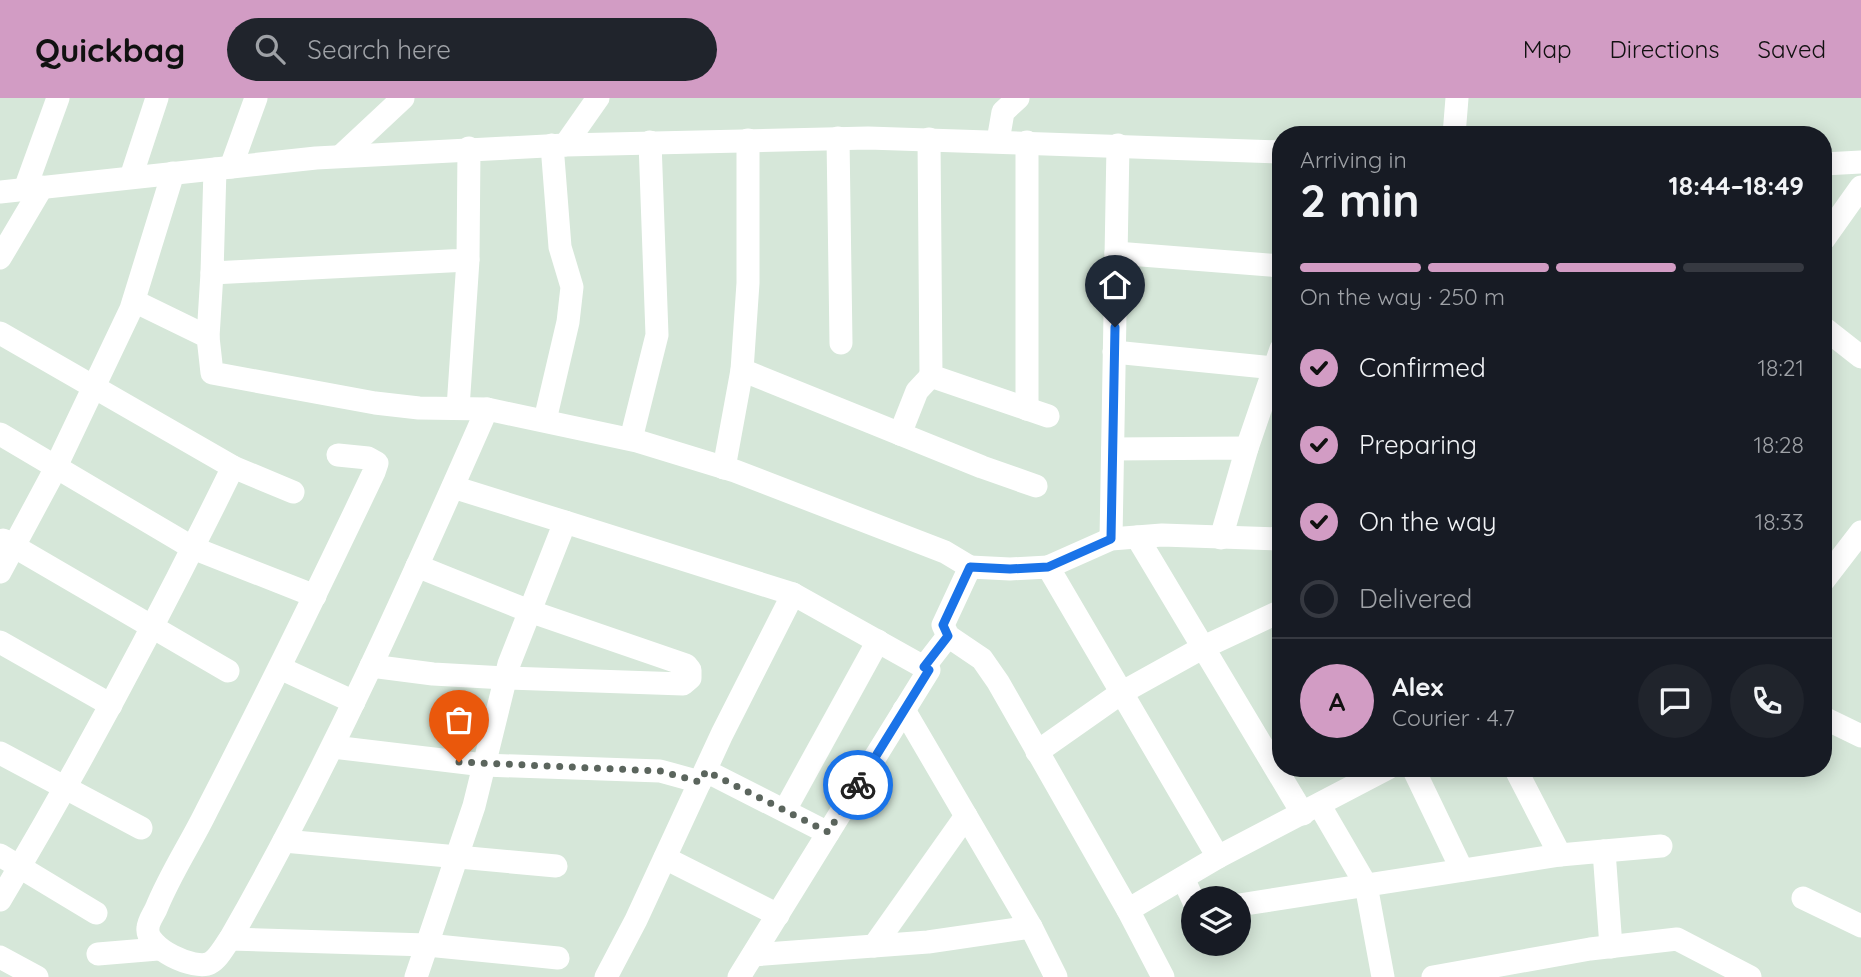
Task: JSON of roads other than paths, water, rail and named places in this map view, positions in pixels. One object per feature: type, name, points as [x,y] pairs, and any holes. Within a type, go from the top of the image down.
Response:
[{"type":"street","points":[[0,258],[34,188],[58,98]]},
{"type":"street","points":[[131,177],[157,98]]},
{"type":"street","points":[[256,98],[223,168],[208,337],[212,373],[375,403],[419,408],[487,409],[631,439],[724,468],[944,552],[970,567],[1048,567],[1111,539],[1162,536],[1272,539]]},
{"type":"street","points":[[341,156],[403,98]]},
{"type":"street","points":[[545,420],[568,322],[572,287],[560,247],[559,145],[598,98]]},
{"type":"street","points":[[998,141],[1003,113],[1017,98]]},
{"type":"street","points":[[1455,126],[1457,98]]},
{"type":"street","points":[[838,138],[841,343]]},
{"type":"street","points":[[0,192],[341,156],[469,148],[650,142],[929,139],[1272,152]]},
{"type":"street","points":[[900,434],[917,391],[931,376],[929,139]]},
{"type":"street","points":[[724,468],[742,370],[748,284],[748,140]]},
{"type":"street","points":[[631,439],[657,335],[650,142]]},
{"type":"street","points":[[931,376],[1037,412],[1027,142]]},
{"type":"street","points":[[1111,539],[1118,145]]},
{"type":"street","points":[[458,408],[468,260],[469,148]]},
{"type":"street","points":[[1832,164],[1861,162]]},
{"type":"street","points":[[0,572],[7,542],[56,466],[134,301],[173,173]]},
{"type":"street","points":[[1832,228],[1861,187]]},
{"type":"street","points":[[1116,253],[1272,265]]},
{"type":"street","points":[[212,273],[468,260]]},
{"type":"street","points":[[134,301],[208,337]]},
{"type":"street","points":[[0,333],[95,385],[233,467],[293,492]]},
{"type":"street","points":[[1832,334],[1861,357]]},
{"type":"street","points":[[1114,352],[1272,359]]},
{"type":"street","points":[[742,370],[1036,486]]},
{"type":"street","points":[[1221,538],[1247,448],[1272,376]]},
{"type":"street","points":[[338,455],[368,458],[377,463],[281,668],[164,889],[147,929],[151,943],[189,970],[209,964],[217,957],[230,939],[284,841],[371,667],[487,409]]},
{"type":"street","points":[[0,434],[193,548],[315,596]]},
{"type":"street","points":[[1113,449],[1247,448]]},
{"type":"street","points":[[0,901],[111,705],[233,467]]},
{"type":"street","points":[[453,487],[793,594],[929,670],[739,977]]},
{"type":"street","points":[[416,977],[474,807],[505,678],[565,522]]},
{"type":"street","points":[[1832,562],[1861,532]]},
{"type":"street","points":[[1137,537],[1204,647],[1272,750]]},
{"type":"street","points":[[7,542],[228,671]]},
{"type":"street","points":[[371,667],[505,678],[683,684],[690,678],[690,670],[686,665],[529,611],[417,566]]},
{"type":"street","points":[[970,567],[943,625],[948,636],[982,659],[1128,910],[1163,977]]},
{"type":"street","points":[[1048,567],[1218,857]]},
{"type":"street","points":[[606,977],[793,594]]},
{"type":"street","points":[[1037,752],[1121,693],[1204,647],[1272,615]]},
{"type":"street","points":[[924,667],[948,636]]},
{"type":"street","points":[[785,810],[878,641]]},
{"type":"street","points":[[0,642],[111,705]]},
{"type":"street","points":[[281,668],[354,702]]},
{"type":"street","points":[[904,710],[1031,927],[1056,977]]},
{"type":"street","points":[[1832,722],[1861,736]]},
{"type":"street","points":[[333,747],[484,765],[660,771],[703,776],[785,810],[828,832]]},
{"type":"street","points":[[0,753],[141,828]]},
{"type":"street","points":[[1290,777],[1366,885],[1383,977]]},
{"type":"street","points":[[1128,910],[1218,857],[1371,777]]},
{"type":"street","points":[[1417,777],[1462,870]]},
{"type":"street","points":[[1520,777],[1560,855]]},
{"type":"street","points":[[874,946],[966,816]]},
{"type":"street","points":[[284,841],[556,866]]},
{"type":"street","points":[[1251,903],[1560,855],[1661,846]]},
{"type":"street","points":[[1604,851],[1611,947]]},
{"type":"street","points":[[0,855],[96,913]]},
{"type":"street","points":[[665,858],[778,915]]},
{"type":"street","points":[[1183,878],[1187,886]]},
{"type":"street","points":[[1803,898],[1861,926]]},
{"type":"street","points":[[753,955],[928,942],[1031,927]]},
{"type":"street","points":[[230,939],[427,945],[558,958]]},
{"type":"street","points":[[1433,977],[1559,966],[1611,947],[1677,939],[1743,976]]},
{"type":"street","points":[[97,954],[158,949]]},
{"type":"street","points":[[0,957],[37,977]]}]
